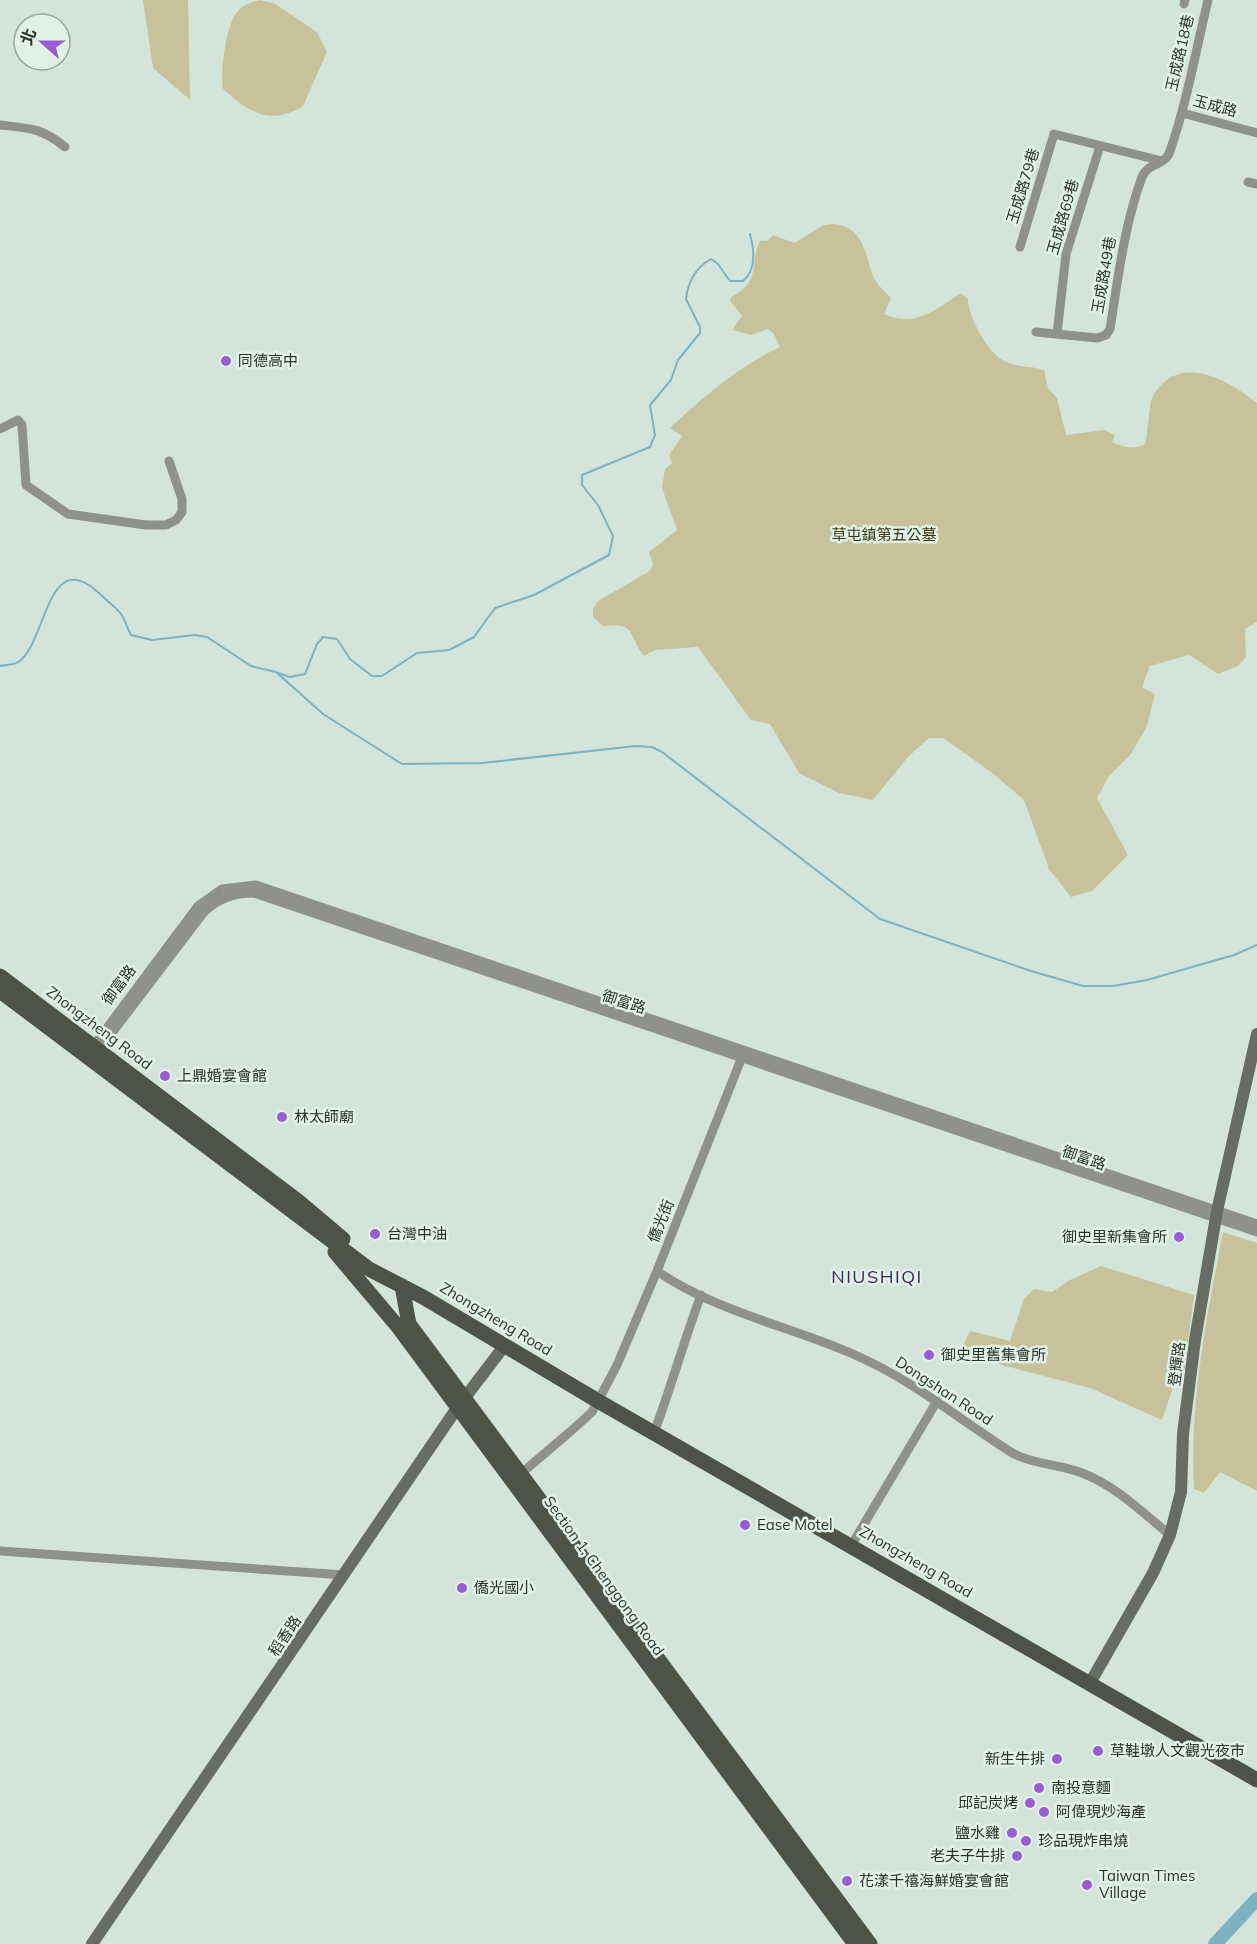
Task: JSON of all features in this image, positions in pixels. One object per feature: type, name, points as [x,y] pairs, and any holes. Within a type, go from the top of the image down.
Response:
[{"type":"main road","name":"Zhongzheng Road","points":[[0,976],[319,1234],[369,1269],[505,1345],[598,1401],[1257,1780]]},
{"type":"main road","name":"Zhongzheng Road","points":[[0,991],[93,1050],[298,1201],[402,1286]]},
{"type":"main road","name":"Section 1, Chenggong Road","points":[[319,1234],[462,1403]]},
{"type":"main road","name":"Section 1, Chenggong Road","points":[[402,1286],[409,1324],[462,1403],[855,1944]]},
{"type":"main road","name":"Section 1, Chenggong Road","points":[[516,1477],[870,1944]]},
{"type":"street","name":"玉成路18巷","points":[[1182,112],[1208,0]]},
{"type":"street","name":"玉成路","points":[[1162,162],[1169,155],[1182,112],[1257,132]]},
{"type":"street","points":[[0,125],[36,129],[48,133],[65,147]]},
{"type":"street","name":"玉成路79巷","points":[[1020,247],[1054,134],[1100,146]]},
{"type":"street","points":[[1100,146],[1162,162]]},
{"type":"street","name":"玉成路69巷","points":[[1057,334],[1066,254],[1100,146]]},
{"type":"street","name":"玉成路49巷","points":[[1036,332],[1097,338],[1106,335],[1110,329],[1125,237],[1143,175],[1149,165],[1162,162]]},
{"type":"street","points":[[0,429],[18,420],[22,425],[26,485],[68,514],[146,525],[166,525],[176,520],[182,512],[182,499],[169,461]]},
{"type":"street","name":"御富路","points":[[93,1050],[204,912],[215,903],[240,893],[262,896],[743,1054],[1216,1215],[1257,1233]]},
{"type":"street","name":"登輝路","points":[[1090,1683],[1153,1573],[1170,1535],[1181,1492],[1183,1434],[1194,1340],[1216,1215],[1257,1034]]},
{"type":"street","name":"僑光街","points":[[516,1477],[592,1412],[598,1401],[617,1365],[657,1271],[743,1054]]},
{"type":"street","name":"御富路","points":[[1216,1215],[1257,1224]]},
{"type":"street","name":"Dongshan Road","points":[[657,1271],[701,1295],[856,1355],[904,1380],[976,1430],[1027,1461],[1082,1473],[1114,1488],[1170,1535]]},
{"type":"street","points":[[654,1433],[674,1376],[675,1363],[701,1295]]},
{"type":"street","name":"稻香路","points":[[92,1944],[462,1403],[505,1345]]},
{"type":"street","points":[[851,1546],[937,1401]]},
{"type":"street","points":[[0,1551],[344,1575]]},
{"type":"green space","points":[[143,0],[188,0],[190,100],[153,68]]},
{"type":"green space","points":[[259,0],[274,3],[317,32],[327,52],[303,106],[280,115],[270,116],[251,110],[223,89],[223,59],[231,22],[241,8]]},
{"type":"green space","name":"草屯鎮第五公墓","points":[[833,224],[851,230],[861,242],[874,279],[891,298],[884,314],[895,318],[915,318],[933,311],[961,293],[968,299],[981,335],[999,358],[1010,364],[1044,370],[1048,388],[1057,398],[1066,435],[1104,430],[1115,435],[1112,442],[1121,446],[1145,445],[1152,398],[1162,384],[1175,376],[1188,373],[1217,378],[1257,403],[1257,622],[1245,629],[1246,657],[1238,666],[1218,674],[1189,655],[1150,666],[1142,687],[1155,694],[1147,726],[1131,754],[1109,776],[1097,798],[1128,855],[1092,891],[1071,897],[1049,869],[1024,800],[991,772],[943,738],[929,738],[908,757],[873,800],[839,793],[799,773],[770,724],[751,720],[698,647],[655,650],[644,656],[630,631],[621,626],[603,626],[593,617],[593,609],[598,601],[650,571],[653,564],[649,552],[677,530],[662,488],[665,469],[672,463],[669,455],[682,436],[670,428],[722,383],[780,347],[774,334],[768,329],[751,335],[732,330],[742,316],[730,301],[731,297],[741,291],[751,278],[760,241],[767,241],[773,235],[794,243],[824,225]]},
{"type":"green space","points":[[1223,1232],[1257,1243],[1257,1491],[1220,1472],[1204,1493],[1194,1489],[1194,1424],[1201,1359]]},
{"type":"green space","points":[[1101,1266],[1194,1295],[1183,1381],[1175,1381],[1162,1420],[1090,1388],[959,1354],[970,1331],[1010,1341],[1024,1299],[1034,1289],[1052,1292],[1070,1280]]},
{"type":"waterway","points":[[278,673],[290,677],[305,674],[317,644],[323,637],[337,639],[350,659],[372,676],[382,676],[417,653],[449,650],[474,637],[495,608],[534,595],[609,555],[613,536],[598,505],[582,485],[582,475],[650,447],[655,435],[650,405],[671,380],[678,360],[700,333],[700,327],[686,299],[688,287],[697,271],[711,259],[718,264],[730,281],[743,281],[751,271],[752,265],[750,234]]},
{"type":"waterway","points":[[0,666],[16,663],[28,652],[58,588],[69,580],[83,582],[119,611],[131,635],[152,640],[195,635],[207,637],[251,666],[276,672],[323,714],[402,764],[482,763],[636,746],[652,747],[662,752],[880,919],[1031,971],[1083,986],[1113,986],[1147,980],[1234,955],[1257,945]]},
{"type":"waterway","points":[[1215,1944],[1257,1899]]},
{"type":"place","name":"同德高中","points":[[226,361]]},
{"type":"place","name":"上鼎婚宴會館","points":[[165,1076]]},
{"type":"place","name":"林太師廟","points":[[282,1117]]},
{"type":"place","name":"台灣中油","points":[[375,1234]]},
{"type":"place","name":"御史里新集會所","points":[[1179,1237]]},
{"type":"place","name":"御史里舊集會所","points":[[929,1355]]},
{"type":"place","name":"Ease Motel","points":[[745,1525]]},
{"type":"place","name":"僑光國小","points":[[462,1588]]},
{"type":"place","name":"草鞋墩人文觀光夜市","points":[[1098,1751]]},
{"type":"place","name":"新生牛排","points":[[1057,1759]]},
{"type":"place","name":"南投意麵","points":[[1039,1788]]},
{"type":"place","name":"邱記炭烤","points":[[1030,1803]]},
{"type":"place","name":"阿偉現炒海產","points":[[1044,1812]]},
{"type":"place","name":"鹽水雞","points":[[1012,1833]]},
{"type":"place","name":"珍品現炸串燒","points":[[1026,1841]]},
{"type":"place","name":"老夫子牛排","points":[[1017,1856]]},
{"type":"place","name":"花漾千禧海鮮婚宴會館","points":[[847,1881]]},
{"type":"place","name":"Taiwan Times Village","points":[[1087,1885]]},
{"type":"district","name":"NIUSHIQI","points":[[877,1277]]}]
